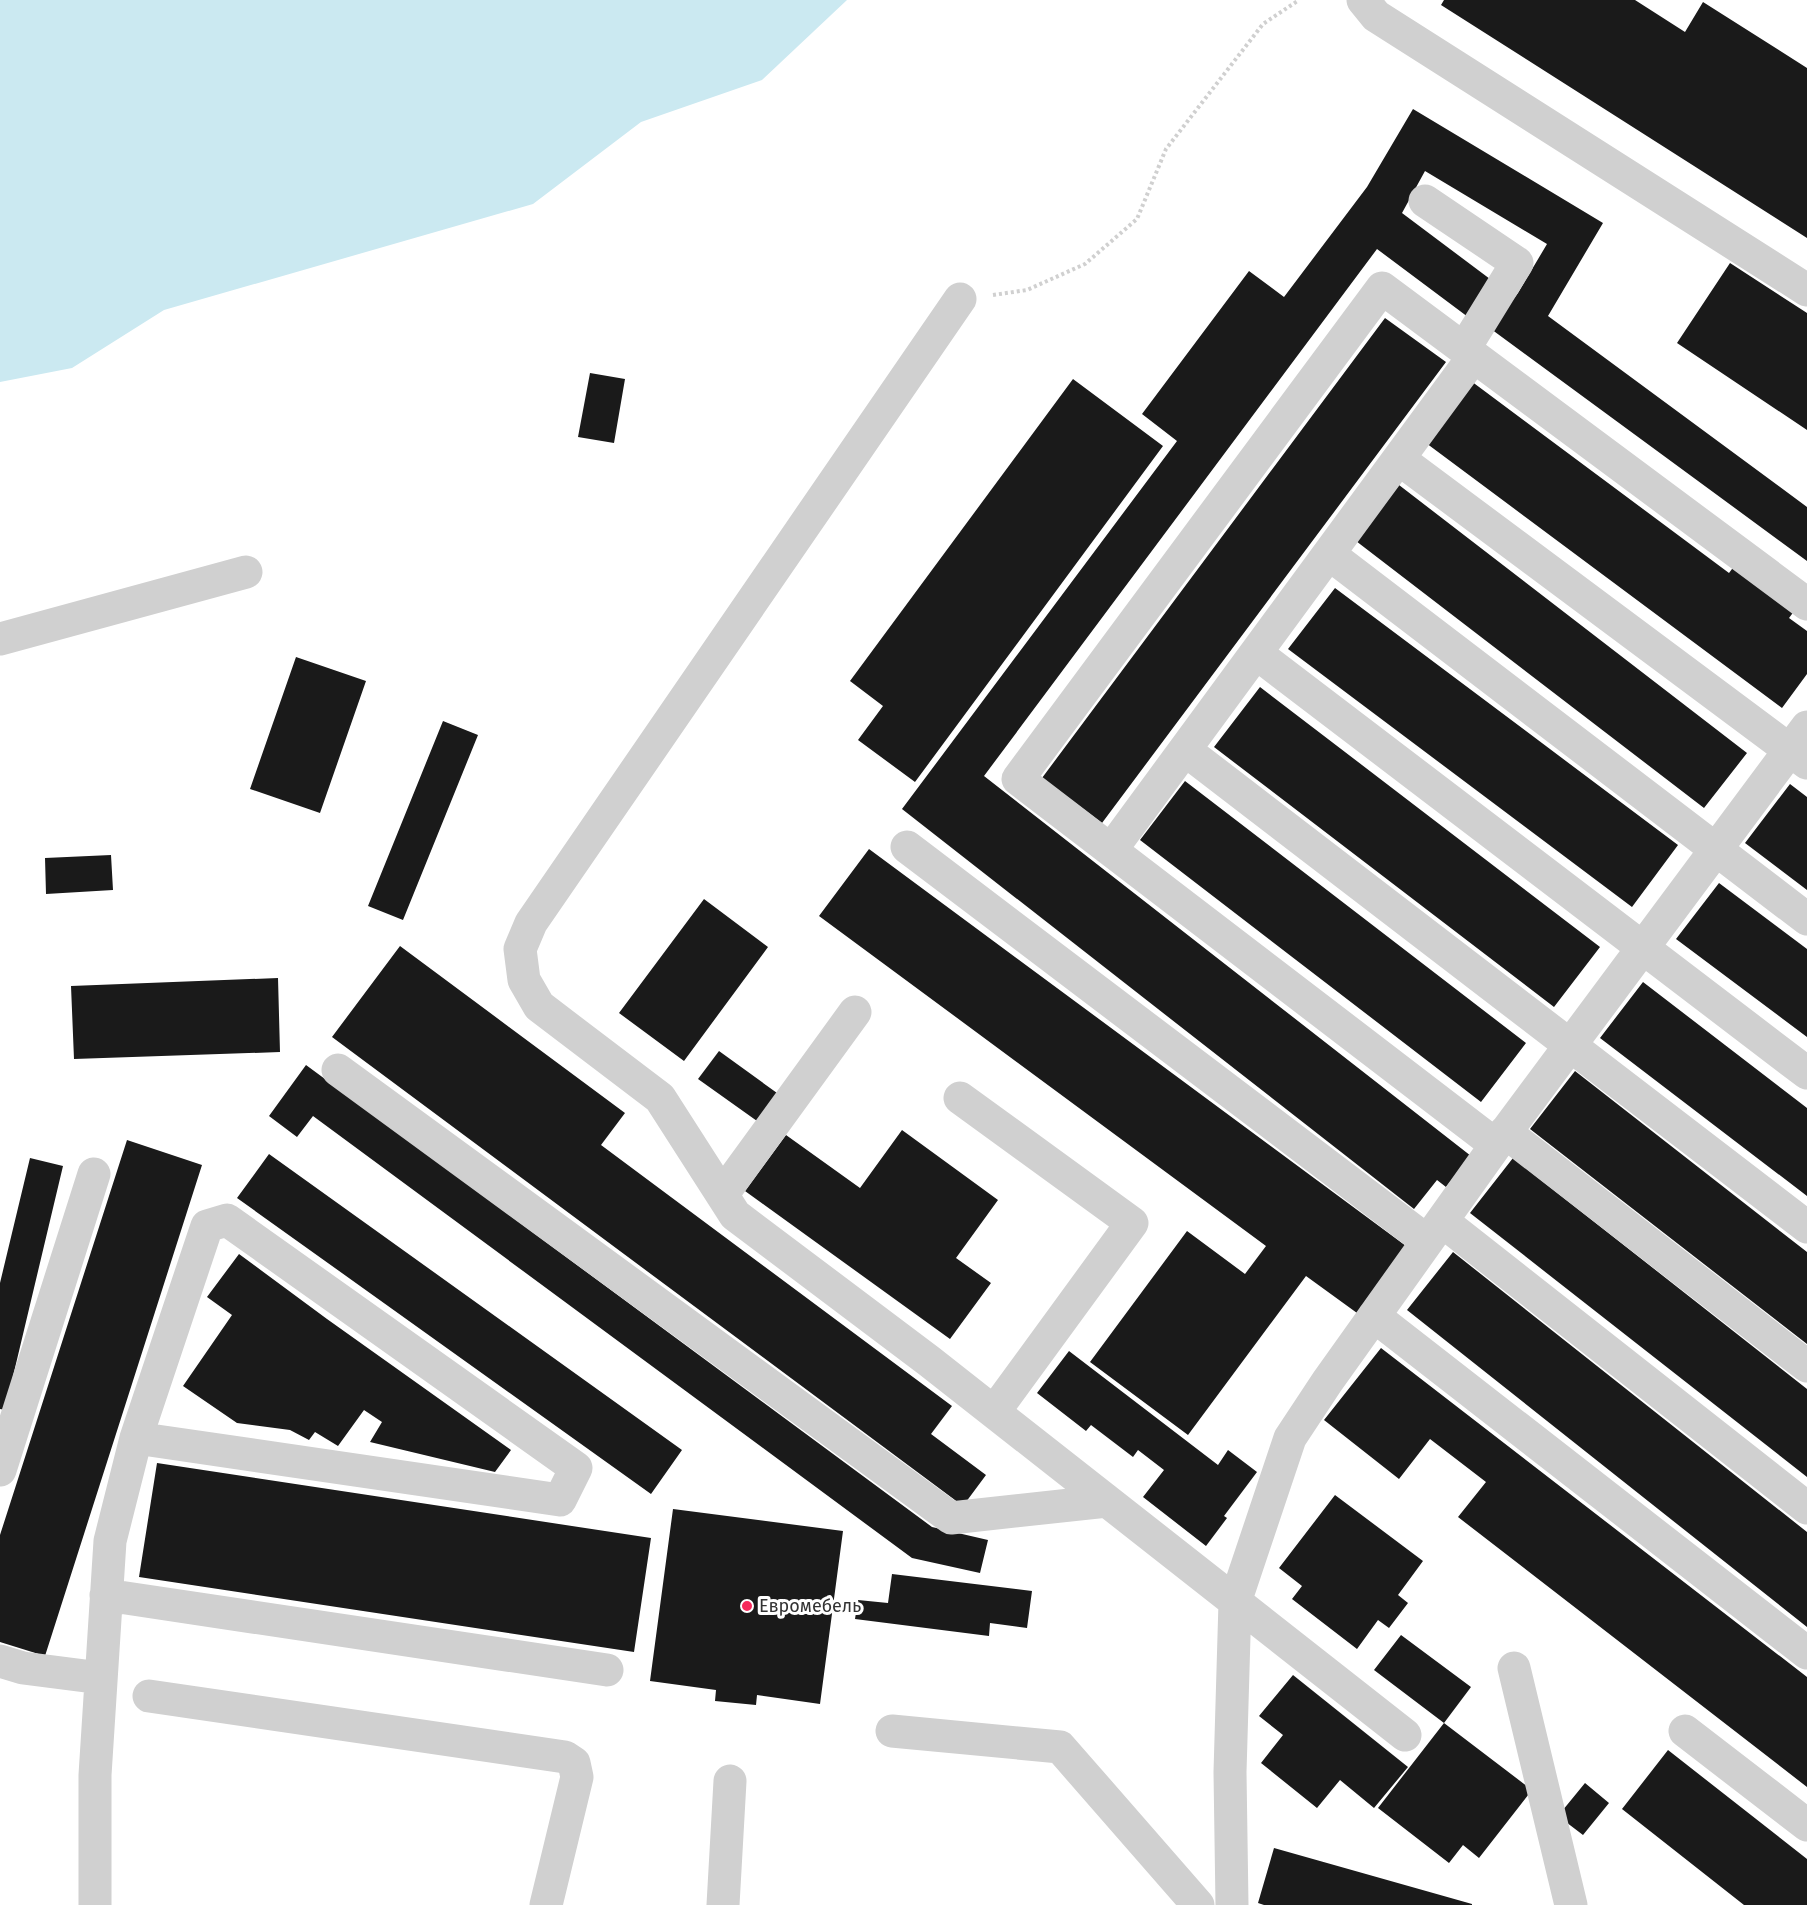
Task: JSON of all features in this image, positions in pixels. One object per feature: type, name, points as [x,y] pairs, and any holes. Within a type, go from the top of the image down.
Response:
[{"type":"lane","points":[[1364,0],[1376,16],[1807,290]]},
{"type":"lane","points":[[1111,850],[1399,459],[1469,353],[1517,263],[1425,201]]},
{"type":"lane","points":[[1807,604],[1382,288],[1018,779],[1807,1366]]},
{"type":"lane","points":[[960,299],[531,923],[520,949],[524,980],[539,1006],[660,1098],[735,1215],[920,1354],[1405,1735]]},
{"type":"lane","points":[[1232,1905],[1230,1772],[1235,1602],[1290,1438],[1327,1382],[1569,1044],[1715,850],[1801,746],[1399,459]]},
{"type":"lane","points":[[1329,554],[1807,920]]},
{"type":"lane","points":[[0,639],[246,572]]},
{"type":"lane","points":[[1256,653],[1807,1072]]},
{"type":"lane","points":[[1185,750],[1807,1227]]},
{"type":"lane","points":[[907,847],[1434,1231],[1807,1508]]},
{"type":"lane","points":[[722,1195],[855,1012]]},
{"type":"lane","points":[[338,1070],[951,1518],[1107,1501]]},
{"type":"lane","points":[[960,1098],[1132,1223],[994,1412]]},
{"type":"lane","points":[[0,1470],[94,1174]]},
{"type":"lane","points":[[94,1905],[95,1775],[110,1541],[136,1438],[207,1226],[227,1220],[576,1468],[560,1500],[136,1438]]},
{"type":"lane","points":[[1374,1316],[1807,1653]]},
{"type":"lane","points":[[106,1595],[607,1670]]},
{"type":"lane","points":[[0,1661],[22,1668],[101,1678]]},
{"type":"lane","points":[[1514,1668],[1571,1905]]},
{"type":"lane","points":[[149,1696],[565,1757],[574,1763],[577,1777],[546,1905]]},
{"type":"lane","points":[[892,1731],[1060,1747],[1198,1905]]},
{"type":"lane","points":[[1685,1731],[1807,1825]]},
{"type":"lane","points":[[723,1905],[730,1780]]},
{"type":"path","points":[[960,299],[1027,290],[1085,264],[1137,219],[1166,149],[1263,24],[1299,0]]},
{"type":"water","points":[[0,0],[847,0],[762,80],[641,122],[533,204],[164,310],[72,368],[0,382]]},
{"type":"building","points":[[1444,0],[1635,0],[1685,32],[1703,2],[1807,68],[1807,238],[1441,5]]},
{"type":"building","points":[[1413,109],[1603,223],[1548,316],[1807,507],[1807,561],[1491,329],[1518,293],[1547,244],[1425,171],[1402,213],[1494,282],[1468,317],[1377,249],[984,776],[1471,1156],[1446,1187],[1437,1180],[1414,1209],[902,809],[1177,441],[1142,414],[1249,271],[1284,297],[1367,187]]},
{"type":"building","points":[[1730,263],[1807,313],[1807,430],[1677,343]]},
{"type":"building","points":[[1385,318],[1446,362],[1102,823],[1042,778]]},
{"type":"building","points":[[590,373],[625,379],[614,443],[578,437]]},
{"type":"building","points":[[1073,379],[1163,446],[915,782],[858,740],[883,706],[850,681]]},
{"type":"building","points":[[1471,381],[1729,573],[1741,557],[1801,602],[1789,618],[1807,631],[1807,674],[1782,708],[1426,443]]},
{"type":"building","points":[[1399,485],[1747,753],[1704,808],[1356,541]]},
{"type":"building","points":[[1335,588],[1678,845],[1632,907],[1288,649]]},
{"type":"building","points":[[296,657],[366,681],[320,813],[250,789]]},
{"type":"building","points":[[1260,687],[1600,947],[1554,1007],[1214,747]]},
{"type":"building","points":[[443,721],[478,735],[403,920],[368,906]]},
{"type":"building","points":[[1185,781],[1526,1043],[1481,1102],[1140,840]]},
{"type":"building","points":[[1790,784],[1807,797],[1807,890],[1745,843]]},
{"type":"building","points":[[869,849],[1406,1246],[1357,1313],[1306,1276],[1188,1435],[1090,1362],[1187,1231],[1245,1274],[1266,1246],[819,916]]},
{"type":"building","points":[[111,855],[113,890],[46,894],[45,858]]},
{"type":"building","points":[[1719,883],[1807,949],[1807,1037],[1676,939]]},
{"type":"building","points":[[704,899],[768,947],[684,1061],[619,1013]]},
{"type":"building","points":[[400,946],[625,1113],[601,1145],[952,1406],[931,1434],[986,1475],[963,1506],[332,1037]]},
{"type":"building","points":[[278,978],[280,1052],[74,1059],[71,986]]},
{"type":"building","points":[[1643,982],[1807,1108],[1807,1196],[1600,1038]]},
{"type":"building","points":[[719,1051],[777,1093],[757,1121],[698,1079]]},
{"type":"building","points":[[306,1065],[932,1527],[988,1540],[980,1573],[912,1558],[313,1116],[297,1137],[269,1116]]},
{"type":"building","points":[[1575,1071],[1807,1252],[1807,1344],[1530,1129]]},
{"type":"building","points":[[902,1130],[998,1200],[956,1258],[991,1283],[950,1339],[745,1191],[786,1135],[860,1188]]},
{"type":"building","points":[[127,1140],[202,1165],[45,1656],[0,1642],[0,1535]]},
{"type":"building","points":[[269,1154],[682,1450],[651,1494],[237,1198]]},
{"type":"building","points":[[30,1158],[63,1166],[5,1410],[0,1409],[0,1283]]},
{"type":"building","points":[[1513,1158],[1807,1389],[1807,1477],[1470,1213]]},
{"type":"building","points":[[1453,1252],[1807,1532],[1807,1627],[1407,1310]]},
{"type":"building","points":[[239,1254],[511,1450],[495,1472],[370,1442],[382,1422],[364,1410],[338,1446],[315,1432],[309,1440],[290,1430],[237,1423],[183,1386],[232,1315],[207,1297]]},
{"type":"building","points":[[1381,1348],[1807,1677],[1807,1787],[1458,1517],[1486,1482],[1430,1439],[1399,1479],[1324,1420]]},
{"type":"building","points":[[1069,1351],[1218,1465],[1228,1450],[1257,1472],[1224,1516],[1227,1518],[1206,1546],[1143,1497],[1164,1470],[1138,1450],[1133,1457],[1091,1425],[1086,1431],[1037,1393]]},
{"type":"building","points":[[157,1463],[651,1538],[634,1652],[139,1577]]},
{"type":"building","points":[[1335,1495],[1423,1561],[1398,1595],[1408,1603],[1389,1628],[1378,1620],[1357,1649],[1292,1599],[1302,1586],[1279,1568]]},
{"type":"building","points":[[673,1509],[843,1531],[820,1704],[757,1695],[756,1705],[715,1701],[716,1690],[650,1681]]},
{"type":"building","points":[[892,1574],[1032,1591],[1027,1628],[990,1623],[989,1636],[855,1619],[858,1600],[888,1603]]},
{"type":"building","points":[[1401,1635],[1471,1687],[1444,1723],[1374,1670]]},
{"type":"building","points":[[1293,1675],[1408,1767],[1374,1808],[1340,1780],[1317,1808],[1261,1763],[1283,1735],[1259,1716]]},
{"type":"building","points":[[1444,1723],[1532,1790],[1479,1858],[1463,1845],[1449,1863],[1378,1808]]},
{"type":"building","points":[[1668,1750],[1807,1859],[1807,1905],[1744,1905],[1622,1809]]},
{"type":"building","points":[[1585,1783],[1609,1803],[1583,1835],[1558,1816]]},
{"type":"building","points":[[1274,1848],[1472,1905],[1264,1905],[1258,1903]]},
{"type":"place","name":"Евромебель","points":[[747,1606]]}]
